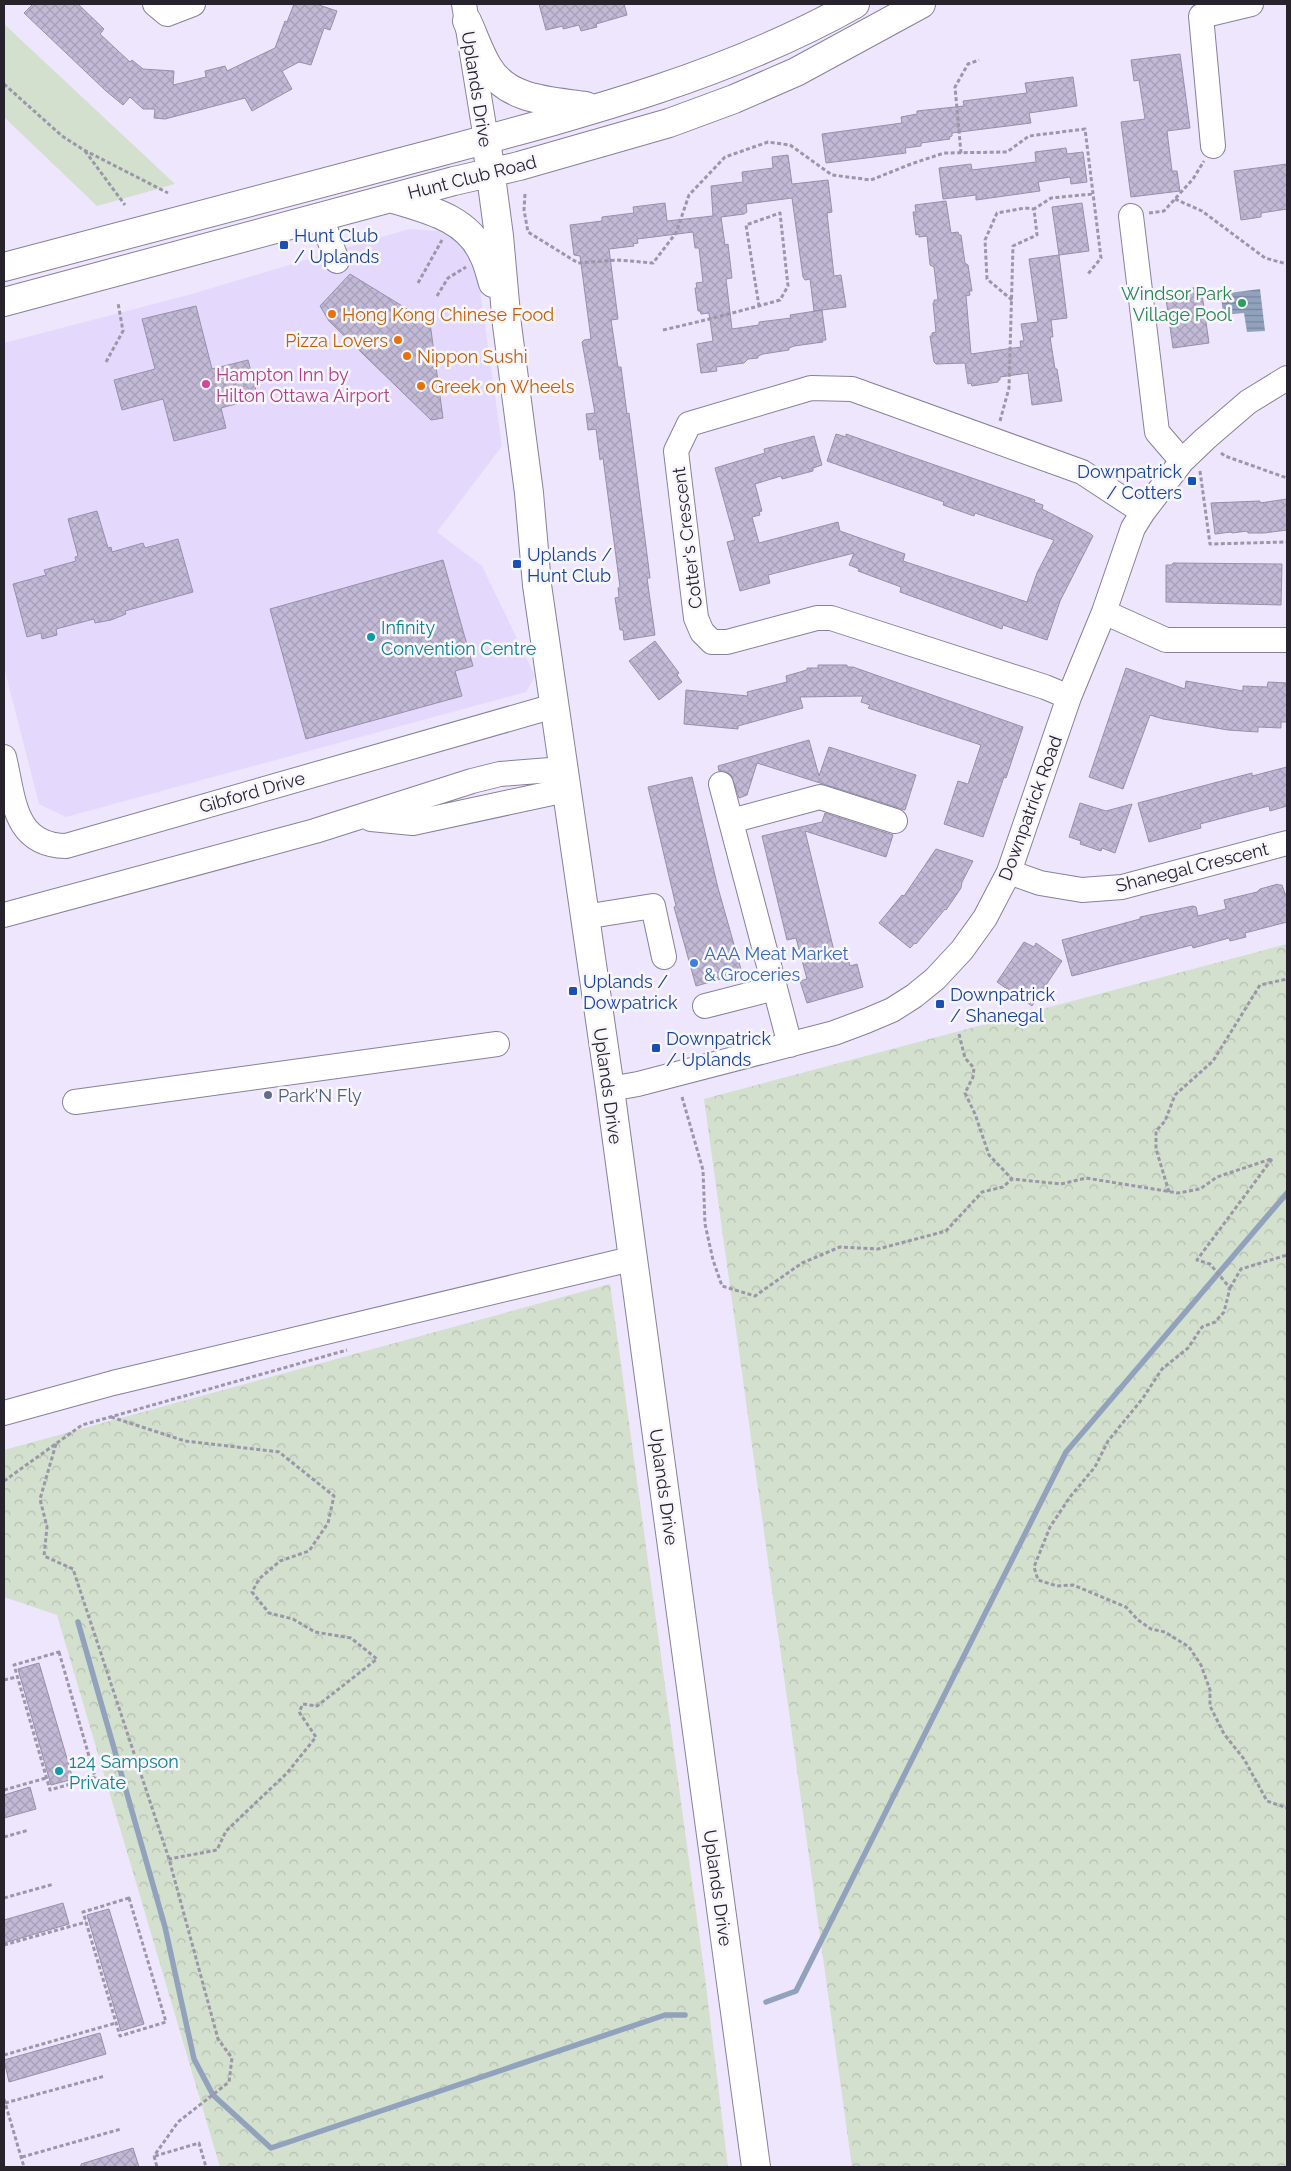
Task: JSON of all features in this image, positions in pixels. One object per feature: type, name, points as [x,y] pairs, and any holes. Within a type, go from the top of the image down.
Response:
[{"type":"main road","name":"Hunt Club Road","points":[[4,267],[486,139],[667,86],[732,62],[855,4]]},
{"type":"main road","name":"Hunt Club Road","points":[[4,302],[490,173],[669,122],[741,96],[804,68],[921,4]]},
{"type":"main road","points":[[466,12],[488,68],[504,85],[526,97],[597,107]]},
{"type":"main road","name":"Uplands Drive","points":[[486,139],[499,236],[507,325],[529,493],[537,585],[610,1089],[631,1259],[756,2167]]},
{"type":"main road","points":[[390,198],[446,217],[466,230],[483,252],[507,325]]},
{"type":"street","points":[[155,4],[167,14],[192,4]]},
{"type":"street","points":[[1213,146],[1201,16],[1251,4]]},
{"type":"street","name":"Uplands Drive","points":[[466,12],[486,139]]},
{"type":"street","points":[[1131,216],[1157,432],[1194,450]]},
{"type":"street","points":[[321,217],[337,261]]},
{"type":"street","name":"Downpatrick Road","points":[[610,1089],[638,1084],[790,1045],[834,1033],[866,1021],[892,1010],[914,996],[934,979],[962,950],[985,918],[1009,872],[1069,697],[1104,612],[1133,528],[1143,512],[1194,450],[1248,402],[1287,378]]},
{"type":"street","name":"Cotter's Crescent","points":[[1069,697],[1035,684],[831,618],[817,618],[727,642],[712,642],[702,632],[696,618],[676,451],[689,424],[810,388],[852,389],[1082,472],[1143,512]]},
{"type":"street","points":[[1104,612],[1166,640],[1287,640]]},
{"type":"street","name":"Gibford Drive","points":[[4,757],[20,822],[29,834],[44,843],[66,846],[554,706]]},
{"type":"street","points":[[4,915],[361,818],[500,774],[564,780]]},
{"type":"street","points":[[361,818],[414,823],[564,780]]},
{"type":"street","points":[[721,784],[790,1045]]},
{"type":"street","points":[[731,821],[820,797],[894,821]]},
{"type":"street","name":"Shanegal Crescent","points":[[1009,872],[1040,884],[1082,890],[1122,887],[1287,843]]},
{"type":"street","points":[[584,917],[653,906],[664,957]]},
{"type":"street","points":[[705,1006],[775,988]]},
{"type":"street","points":[[75,1102],[497,1044]]},
{"type":"street","points":[[4,1413],[122,1381],[631,1259]]},
{"type":"path","points":[[961,153],[955,87],[968,64],[979,60]]},
{"type":"path","points":[[4,84],[62,136],[84,150],[168,193]]},
{"type":"path","points":[[525,194],[524,210],[528,232],[578,263],[618,260],[653,263],[676,233],[689,195],[725,157],[768,142],[790,145],[832,175],[871,180],[944,153],[1007,152],[1029,136],[1085,130],[1100,258],[1088,274]]},
{"type":"path","points":[[1131,216],[1164,211],[1193,179],[1213,146]]},
{"type":"path","points":[[84,150],[125,205]]},
{"type":"path","points":[[1012,300],[987,279],[985,240],[997,213],[1025,208],[1034,209],[1052,198],[1093,194]]},
{"type":"path","points":[[1175,199],[1202,210],[1265,258],[1287,264]]},
{"type":"path","points":[[995,441],[1009,388],[1012,246],[1037,235],[1034,209]]},
{"type":"path","points":[[663,330],[759,306],[780,300],[788,286],[780,213],[746,225],[759,306]]},
{"type":"path","points":[[418,283],[447,231]]},
{"type":"path","points":[[437,296],[448,278],[470,265]]},
{"type":"path","points":[[106,362],[123,331],[118,303]]},
{"type":"path","points":[[1287,478],[1269,474],[1225,456],[1194,450],[1210,544],[1287,542]]},
{"type":"path","points":[[1169,1192],[1156,1149],[1156,1131],[1165,1121],[1175,1095],[1213,1062],[1260,985],[1287,979]]},
{"type":"path","points":[[959,1034],[964,1058],[974,1068],[973,1077],[965,1093],[975,1114],[989,1155],[1012,1179],[1061,1184],[1086,1178],[1178,1193],[1200,1189],[1217,1177],[1272,1159],[1196,1260],[1210,1264],[1230,1288]]},
{"type":"path","points":[[682,1097],[704,1170],[705,1224],[713,1260],[722,1286],[755,1296],[802,1263],[840,1247],[878,1249],[946,1231],[982,1192],[1003,1187],[1012,1179]]},
{"type":"path","points":[[1287,1255],[1242,1269],[1230,1288],[1224,1312],[1215,1322],[1202,1327],[1188,1348],[1162,1369],[1144,1398],[1108,1441],[1095,1467],[1070,1497],[1050,1527],[1034,1567],[1038,1580],[1058,1586],[1073,1585],[1126,1607],[1138,1620],[1151,1628],[1165,1632],[1188,1647],[1200,1665],[1210,1690],[1210,1706],[1224,1734],[1244,1759],[1266,1801],[1287,1808]]},
{"type":"path","points":[[4,1481],[82,1425],[349,1350]]},
{"type":"path","points":[[111,1416],[185,1441],[279,1452],[334,1496],[328,1523],[309,1551],[280,1561],[258,1579],[252,1592],[270,1613],[293,1619],[315,1632],[351,1638],[377,1658],[317,1706],[303,1704],[299,1712],[316,1737],[287,1773],[226,1831],[217,1850],[169,1859]]},
{"type":"path","points":[[56,1444],[40,1500],[47,1527],[44,1556],[73,1569],[169,1859],[218,2039],[232,2058],[229,2082],[178,2122],[154,2156]]},
{"type":"path","points":[[59,1652],[95,1777],[50,1790],[16,1676],[14,1665],[59,1652]]},
{"type":"path","points":[[4,1680],[16,1676]]},
{"type":"path","points":[[4,1790],[46,1778]]},
{"type":"path","points":[[4,1837],[29,1830]]},
{"type":"path","points":[[4,1898],[54,1884]]},
{"type":"path","points":[[129,1898],[166,2022],[120,2036],[86,1922],[83,1912],[129,1898]]},
{"type":"path","points":[[4,1945],[86,1922]]},
{"type":"path","points":[[4,2055],[116,2023]]},
{"type":"path","points":[[24,2167],[4,2101],[105,2076]]},
{"type":"path","points":[[22,2157],[121,2129]]},
{"type":"path","points":[[154,2156],[199,2143],[206,2167]]},
{"type":"path","points":[[154,2156],[157,2167]]},
{"type":"shaded area","points":[[409,229],[439,231],[459,243],[477,268],[502,446],[437,532],[482,566],[535,676],[526,692],[66,817],[39,804],[4,667],[4,343],[192,294]]},
{"type":"green space","points":[[4,24],[175,184],[97,206],[4,117]]},
{"type":"green space","points":[[1287,944],[1287,2167],[852,2167],[704,1099]]},
{"type":"green space","points":[[610,1284],[705,1977],[728,2167],[220,2167],[57,1615],[4,1597],[4,1450]]},
{"type":"water","name":"Windsor Park Village Pool","points":[[1260,289],[1265,331],[1247,332],[1244,313],[1223,315],[1221,294]]},
{"type":"building","points":[[33,4],[78,4],[104,29],[100,34],[130,62],[132,60],[143,69],[174,71],[173,85],[206,77],[205,71],[225,66],[227,71],[275,48],[285,21],[287,22],[294,4],[316,4],[337,11],[330,30],[324,28],[311,65],[299,62],[282,71],[292,89],[252,111],[245,98],[165,119],[154,118],[155,109],[143,109],[130,97],[123,105],[106,91],[24,13]]},
{"type":"building","points":[[539,4],[624,4],[627,15],[596,24],[597,27],[581,31],[579,25],[563,29],[563,26],[546,30]]},
{"type":"building","points":[[1180,54],[1190,128],[1167,131],[1172,171],[1177,171],[1180,191],[1131,197],[1121,122],[1145,119],[1139,80],[1134,81],[1131,60]]},
{"type":"building","points":[[1073,77],[1077,106],[1029,113],[1031,123],[952,133],[952,136],[949,137],[950,139],[921,143],[921,146],[905,148],[906,153],[826,163],[822,134],[902,123],[901,117],[917,114],[917,111],[964,106],[963,101],[1027,93],[1025,83]]},
{"type":"building","points":[[1066,148],[1067,154],[1083,152],[1087,182],[1071,184],[1070,177],[1038,182],[1040,191],[976,200],[976,195],[943,199],[939,168],[971,164],[972,170],[1036,162],[1035,152]]},
{"type":"building","points":[[788,155],[792,184],[828,180],[832,212],[827,213],[834,276],[841,275],[846,307],[822,310],[826,340],[822,340],[823,342],[794,346],[789,348],[789,350],[763,354],[758,356],[758,358],[748,359],[744,363],[716,367],[717,371],[701,373],[697,344],[713,341],[709,313],[701,314],[698,311],[695,288],[697,288],[696,283],[703,282],[699,248],[695,248],[693,232],[637,239],[638,243],[633,244],[634,246],[609,249],[618,319],[611,320],[618,367],[621,367],[627,414],[629,413],[650,578],[647,578],[655,635],[624,640],[623,630],[620,630],[615,598],[619,597],[618,588],[620,587],[603,458],[600,460],[596,429],[588,430],[586,414],[595,413],[582,342],[591,339],[580,256],[574,255],[570,225],[602,221],[602,217],[634,213],[633,207],[665,203],[667,221],[713,216],[711,186],[743,182],[742,172],[773,168],[772,157]],"holes":[[[792,198],[803,277],[805,280],[810,279],[814,311],[822,310],[790,315],[791,318],[759,322],[759,325],[732,329],[726,279],[732,278],[728,244],[725,245],[721,217],[744,214],[747,212],[746,204]]]},
{"type":"building","points":[[1287,164],[1287,209],[1261,213],[1261,217],[1241,220],[1234,171]]},
{"type":"building","points":[[946,201],[951,233],[958,232],[961,235],[965,263],[968,265],[972,291],[969,291],[970,295],[966,296],[971,354],[1021,347],[1020,341],[1024,341],[1021,324],[1038,322],[1029,259],[1059,255],[1067,318],[1051,320],[1053,337],[1050,337],[1062,401],[1032,405],[1028,373],[1000,377],[998,382],[972,386],[971,383],[968,384],[965,363],[936,364],[934,362],[930,336],[936,332],[933,303],[934,300],[938,300],[934,267],[930,265],[927,236],[919,237],[919,234],[916,235],[913,212],[916,212],[915,205]]},
{"type":"building","points":[[1082,203],[1089,251],[1059,255],[1052,207]]},
{"type":"building","points":[[350,274],[430,323],[443,418],[431,420],[329,321],[320,306]]},
{"type":"building","points":[[1201,287],[1209,343],[1173,348],[1165,292]]},
{"type":"building","name":"Hampton Inn by Hilton Ottawa Airport","points":[[196,306],[212,369],[248,360],[258,398],[221,408],[226,428],[174,441],[163,399],[122,410],[114,380],[155,369],[142,319]]},
{"type":"building","points":[[836,434],[846,437],[846,434],[1035,500],[1034,502],[1043,505],[1042,509],[1091,534],[1093,536],[1060,601],[1047,640],[1003,625],[1002,629],[900,592],[901,587],[858,571],[859,569],[849,565],[854,553],[768,575],[770,583],[740,591],[727,542],[735,540],[715,468],[765,453],[764,449],[814,436],[822,465],[813,468],[813,471],[782,479],[781,476],[755,484],[762,511],[759,512],[760,515],[752,517],[759,543],[838,522],[840,531],[905,554],[903,561],[1027,602],[1037,573],[1054,540],[975,513],[974,516],[943,505],[944,502],[827,461]]},
{"type":"building","points":[[1287,499],[1287,530],[1264,533],[1248,533],[1247,531],[1215,534],[1211,503],[1260,501],[1260,503]]},
{"type":"building","points":[[97,511],[108,548],[111,547],[112,552],[143,543],[145,548],[178,539],[193,592],[125,611],[126,614],[111,620],[95,623],[94,619],[56,629],[57,635],[42,639],[41,633],[27,637],[13,584],[46,575],[44,570],[76,561],[75,557],[78,556],[68,519]]},
{"type":"building","name":"Infinity Convention Centre","points":[[443,560],[473,666],[455,671],[462,696],[306,739],[270,609]]},
{"type":"building","points":[[1173,563],[1282,564],[1281,605],[1166,602],[1166,565],[1172,565]]},
{"type":"building","points":[[655,641],[679,673],[677,675],[682,682],[659,700],[629,661]]},
{"type":"building","points":[[818,665],[847,665],[847,667],[853,667],[1023,727],[983,837],[944,824],[958,781],[968,784],[981,745],[868,708],[870,705],[861,702],[863,696],[800,697],[803,708],[738,726],[738,729],[684,724],[686,690],[748,696],[747,692],[787,682],[786,676],[807,670],[807,668],[818,668]]},
{"type":"building","points":[[1126,668],[1185,689],[1186,681],[1243,691],[1243,686],[1267,687],[1268,682],[1287,683],[1287,722],[1281,722],[1281,728],[1258,727],[1258,732],[1228,730],[1150,715],[1123,789],[1089,777]]},
{"type":"building","points":[[809,740],[819,776],[829,747],[916,775],[905,810],[757,763],[747,795],[739,798],[731,775],[725,771],[719,771],[718,766]]},
{"type":"building","points":[[1287,767],[1287,806],[1270,811],[1269,806],[1200,824],[1201,828],[1149,842],[1138,803],[1252,773],[1252,776]]},
{"type":"building","points":[[692,777],[718,888],[742,973],[696,986],[674,907],[676,906],[648,787]]},
{"type":"building","points":[[1080,803],[1106,811],[1132,804],[1115,853],[1102,848],[1101,851],[1080,844],[1081,841],[1069,837]]},
{"type":"building","points":[[825,813],[893,835],[886,857],[805,831],[834,951],[845,948],[850,966],[857,964],[863,987],[807,1003],[800,981],[807,979],[796,938],[787,940],[762,836],[822,822]]},
{"type":"building","points":[[936,849],[973,861],[962,882],[961,888],[946,910],[916,944],[910,948],[879,923],[902,895],[904,896]]},
{"type":"building","points":[[1278,884],[1282,885],[1285,894],[1287,893],[1287,922],[1245,933],[1246,937],[1230,941],[1229,938],[1193,948],[1192,945],[1072,976],[1062,940],[1140,919],[1140,917],[1193,906],[1196,907],[1198,916],[1226,909],[1224,900],[1257,892],[1260,889]]},
{"type":"building","points":[[1024,942],[1034,947],[1036,943],[1062,961],[1032,1006],[997,982]]},
{"type":"building","points":[[39,1663],[73,1779],[51,1785],[18,1669]]},
{"type":"building","points":[[30,1787],[36,1809],[4,1818],[4,1795]]},
{"type":"building","points":[[63,1903],[69,1924],[4,1943],[4,1920]]},
{"type":"building","points":[[109,1909],[144,2024],[121,2031],[87,1915]]},
{"type":"building","points":[[100,2033],[106,2054],[9,2082],[4,2060]]},
{"type":"building","points":[[133,2148],[139,2167],[81,2167],[81,2164]]},
{"type":"waterway","points":[[766,2002],[796,1991],[1066,1452],[1287,1193]]},
{"type":"waterway","points":[[78,1622],[165,1927],[194,2059],[213,2095],[271,2148],[665,2015],[685,2015]]},
{"type":"place","name":"Hunt Club / Uplands","points":[[284,245]]},
{"type":"place","name":"Windsor Park Village Pool","points":[[1242,303]]},
{"type":"place","name":"Hong Kong Chinese Food","points":[[332,314]]},
{"type":"place","name":"Pizza Lovers","points":[[398,340]]},
{"type":"place","name":"Nippon Sushi","points":[[407,356]]},
{"type":"place","name":"Hampton Inn by Hilton Ottawa Airport","points":[[206,384]]},
{"type":"place","name":"Greek on Wheels","points":[[421,386]]},
{"type":"place","name":"Downpatrick / Cotters","points":[[1192,481]]},
{"type":"place","name":"Uplands / Hunt Club","points":[[517,564]]},
{"type":"place","name":"Infinity Convention Centre","points":[[371,637]]},
{"type":"place","name":"AAA Meat Market & Groceries","points":[[694,963]]},
{"type":"place","name":"Uplands / Dowpatrick","points":[[573,991]]},
{"type":"place","name":"Downpatrick / Shanegal","points":[[940,1004]]},
{"type":"place","name":"Downpatrick / Uplands","points":[[656,1048]]},
{"type":"place","name":"Park'N Fly","points":[[268,1095]]},
{"type":"place","name":"124 Sampson Private","points":[[59,1771]]}]
